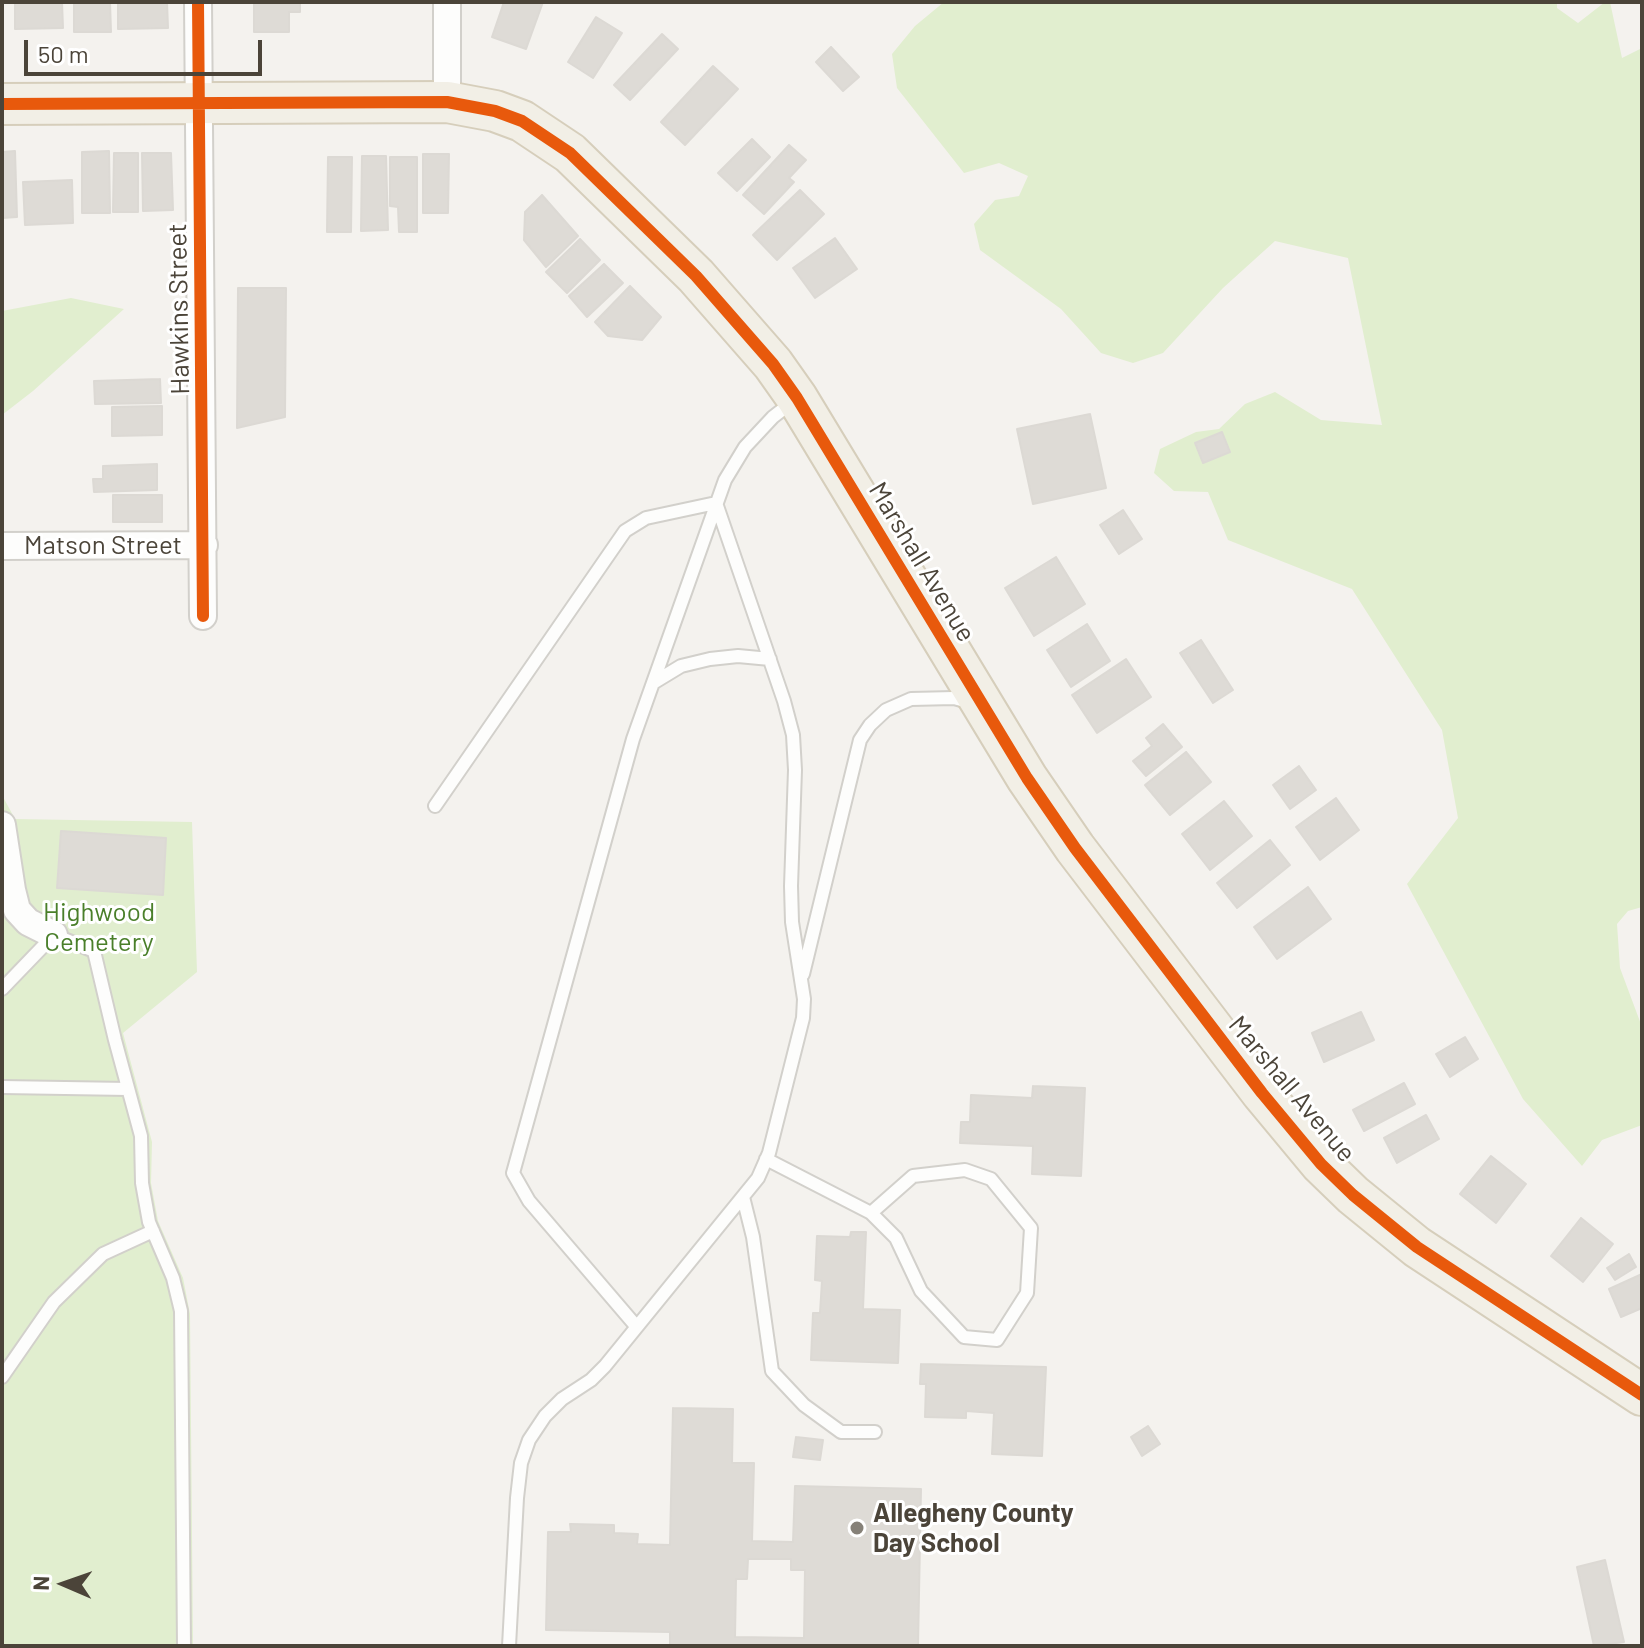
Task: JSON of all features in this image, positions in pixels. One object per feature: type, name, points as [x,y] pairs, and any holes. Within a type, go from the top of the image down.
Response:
[{"type":"main road","name":"Marshall Avenue","points":[[2,104],[447,102],[495,111],[522,121],[570,153],[724,305],[773,364],[797,398],[982,705],[1075,848],[1262,1093],[1321,1164],[1353,1195],[1417,1247],[1642,1395]]},
{"type":"street","name":"Hawkins Street","points":[[198,2],[203,616]]},
{"type":"street","points":[[447,2],[447,102]]},
{"type":"street","name":"Matson Street","points":[[2,546],[204,545]]},
{"type":"street","points":[[2,825],[17,910],[28,922],[54,935]]},
{"type":"lane","points":[[636,1326],[529,1201],[513,1173],[633,739],[716,503],[729,472],[745,447],[773,417],[797,398]]},
{"type":"lane","points":[[509,1646],[517,1498],[521,1463],[529,1440],[545,1416],[562,1399],[591,1380],[605,1366],[758,1178],[766,1159],[803,1018],[792,910],[793,735],[716,503]]},
{"type":"lane","points":[[435,806],[625,531],[646,518],[716,503]]},
{"type":"lane","points":[[653,683],[681,666],[710,659],[738,656],[770,659]]},
{"type":"lane","points":[[801,981],[860,740],[886,710],[911,699],[954,698],[982,705]]},
{"type":"lane","points":[[2,989],[54,935],[94,951],[141,1136],[142,1183],[153,1231],[173,1278],[181,1311],[184,1646]]},
{"type":"lane","points":[[2,1087],[128,1089]]},
{"type":"lane","points":[[766,1159],[871,1213],[896,1238],[921,1291],[964,1337],[997,1340],[1027,1293],[1031,1228],[991,1179],[965,1170],[913,1176],[871,1213]]},
{"type":"lane","points":[[743,1197],[753,1237],[772,1371],[804,1405],[841,1432],[875,1432]]},
{"type":"lane","points":[[2,1377],[54,1302],[103,1254],[153,1231]]},
{"type":"green space","points":[[944,2],[1557,2],[1557,8],[1578,23],[1605,2],[1610,2],[1622,58],[1642,48],[1642,907],[1628,911],[1617,924],[1620,968],[1642,1027],[1642,1125],[1602,1140],[1582,1166],[1523,1099],[1407,884],[1458,818],[1442,730],[1352,589],[1228,540],[1208,492],[1174,491],[1154,473],[1160,449],[1196,432],[1219,429],[1245,404],[1275,392],[1321,420],[1382,425],[1348,258],[1275,241],[1223,288],[1163,353],[1133,363],[1101,353],[1061,309],[980,250],[974,224],[995,200],[1019,196],[1028,176],[999,163],[964,173],[897,88],[892,54],[915,26]]},
{"type":"green space","points":[[71,298],[124,309],[2,415],[2,311]]},
{"type":"green space","name":"Highwood Cemetery","points":[[2,795],[15,819],[192,822],[197,972],[123,1033],[152,1142],[151,1183],[158,1221],[183,1278],[190,1314],[193,1646],[2,1646]]},
{"type":"building","points":[[15,2],[62,2],[63,28],[15,29]]},
{"type":"building","points":[[74,2],[110,2],[111,32],[74,32]]},
{"type":"building","points":[[118,2],[167,2],[168,28],[118,29]]},
{"type":"building","points":[[254,2],[300,2],[300,12],[289,12],[289,32],[254,32]]},
{"type":"building","points":[[504,2],[543,2],[526,49],[492,37]]},
{"type":"building","points":[[596,17],[622,33],[593,78],[568,62]]},
{"type":"building","points":[[662,34],[678,49],[630,100],[614,85]]},
{"type":"building","points":[[831,47],[859,77],[843,91],[816,62]]},
{"type":"building","points":[[713,66],[738,89],[685,145],[661,122]]},
{"type":"building","points":[[752,139],[770,157],[737,191],[718,173]]},
{"type":"building","points":[[789,145],[806,160],[789,178],[794,182],[764,214],[743,195]]},
{"type":"building","points":[[15,151],[17,217],[2,218],[2,152]]},
{"type":"building","points":[[109,151],[110,213],[82,213],[82,152]]},
{"type":"building","points":[[114,153],[138,153],[138,212],[113,212]]},
{"type":"building","points":[[142,153],[171,153],[173,210],[143,211]]},
{"type":"building","points":[[423,154],[449,154],[448,213],[423,213]]},
{"type":"building","points":[[362,156],[386,156],[388,230],[361,231]]},
{"type":"building","points":[[328,157],[352,157],[351,232],[327,232]]},
{"type":"building","points":[[390,157],[417,157],[417,232],[399,232],[398,207],[390,206]]},
{"type":"building","points":[[72,180],[73,223],[25,225],[23,182]]},
{"type":"building","points":[[800,190],[824,214],[777,260],[753,235]]},
{"type":"building","points":[[542,195],[578,236],[546,267],[524,240],[525,212]]},
{"type":"building","points":[[835,238],[857,269],[815,298],[793,268]]},
{"type":"building","points":[[580,239],[600,260],[567,293],[546,272]]},
{"type":"building","points":[[604,264],[623,283],[587,317],[569,296]]},
{"type":"building","points":[[630,286],[661,317],[642,340],[608,336],[595,322]]},
{"type":"building","points":[[238,288],[286,288],[285,417],[237,428]]},
{"type":"building","points":[[160,379],[161,403],[95,404],[94,381]]},
{"type":"building","points":[[162,406],[162,435],[112,436],[112,407]]},
{"type":"building","points":[[1090,414],[1106,488],[1033,504],[1017,429]]},
{"type":"building","points":[[1222,432],[1230,452],[1203,463],[1195,443]]},
{"type":"building","points":[[157,464],[157,490],[94,492],[93,479],[103,479],[103,466]]},
{"type":"building","points":[[113,495],[162,495],[162,522],[113,522]]},
{"type":"building","points":[[1123,510],[1142,539],[1119,554],[1100,525]]},
{"type":"building","points":[[1056,557],[1085,604],[1034,636],[1005,588]]},
{"type":"building","points":[[1087,624],[1110,661],[1071,687],[1047,650]]},
{"type":"building","points":[[1201,640],[1233,690],[1213,703],[1180,653]]},
{"type":"building","points":[[1126,659],[1151,697],[1097,733],[1072,695]]},
{"type":"building","points":[[1163,724],[1182,747],[1146,776],[1133,761],[1152,746],[1146,738]]},
{"type":"building","points":[[1186,752],[1211,782],[1170,815],[1145,785]]},
{"type":"building","points":[[1299,766],[1316,790],[1290,809],[1273,785]]},
{"type":"building","points":[[1336,798],[1359,830],[1320,860],[1296,827]]},
{"type":"building","points":[[1224,801],[1252,836],[1210,870],[1182,834]]},
{"type":"building","points":[[61,831],[166,838],[163,895],[57,888]]},
{"type":"building","points":[[1270,840],[1290,865],[1237,908],[1217,883]]},
{"type":"building","points":[[1308,887],[1331,919],[1277,959],[1254,927]]},
{"type":"building","points":[[1361,1012],[1374,1040],[1324,1062],[1312,1033]]},
{"type":"building","points":[[1465,1037],[1478,1059],[1450,1077],[1436,1054]]},
{"type":"building","points":[[1404,1083],[1415,1104],[1364,1131],[1353,1110]]},
{"type":"building","points":[[1033,1086],[1085,1088],[1081,1176],[1032,1174],[1033,1146],[960,1143],[961,1122],[970,1122],[971,1095],[1032,1098]]},
{"type":"building","points":[[1426,1115],[1439,1139],[1397,1163],[1384,1138]]},
{"type":"building","points":[[1491,1156],[1526,1184],[1496,1223],[1460,1194]]},
{"type":"building","points":[[1581,1218],[1613,1244],[1583,1282],[1551,1256]]},
{"type":"building","points":[[851,1232],[866,1232],[863,1309],[900,1310],[898,1363],[811,1360],[813,1313],[820,1313],[822,1281],[815,1280],[817,1236],[850,1237]]},
{"type":"building","points":[[1629,1254],[1636,1267],[1615,1280],[1607,1268]]},
{"type":"building","points":[[1642,1274],[1642,1308],[1621,1317],[1609,1289]]},
{"type":"building","points":[[921,1364],[1046,1367],[1042,1456],[992,1454],[994,1413],[966,1411],[966,1418],[925,1417],[926,1384],[920,1384]]},
{"type":"building","name":"Allegheny County Day School","points":[[673,1408],[733,1409],[732,1463],[754,1463],[752,1541],[793,1542],[795,1486],[921,1489],[918,1646],[670,1646],[670,1632],[546,1630],[548,1532],[571,1532],[570,1524],[614,1525],[614,1533],[638,1534],[637,1544],[670,1545]],"holes":[[[748,1559],[791,1559],[791,1570],[805,1570],[804,1638],[735,1637],[736,1579],[747,1579]]]},
{"type":"building","points":[[1148,1426],[1160,1444],[1142,1456],[1131,1437]]},
{"type":"building","points":[[796,1437],[823,1440],[820,1460],[793,1457]]},
{"type":"building","points":[[1605,1560],[1624,1642],[1594,1646],[1577,1567]]},
{"type":"cycle path","points":[[198,2],[203,616]]},
{"type":"cycle path","points":[[2,104],[447,102],[495,111],[522,121],[570,153],[696,276],[773,364],[797,398],[1027,778],[1075,848],[1262,1093],[1321,1164],[1353,1195],[1417,1247],[1642,1395]]},
{"type":"place","name":"Allegheny County Day School","points":[[857,1528]]}]
